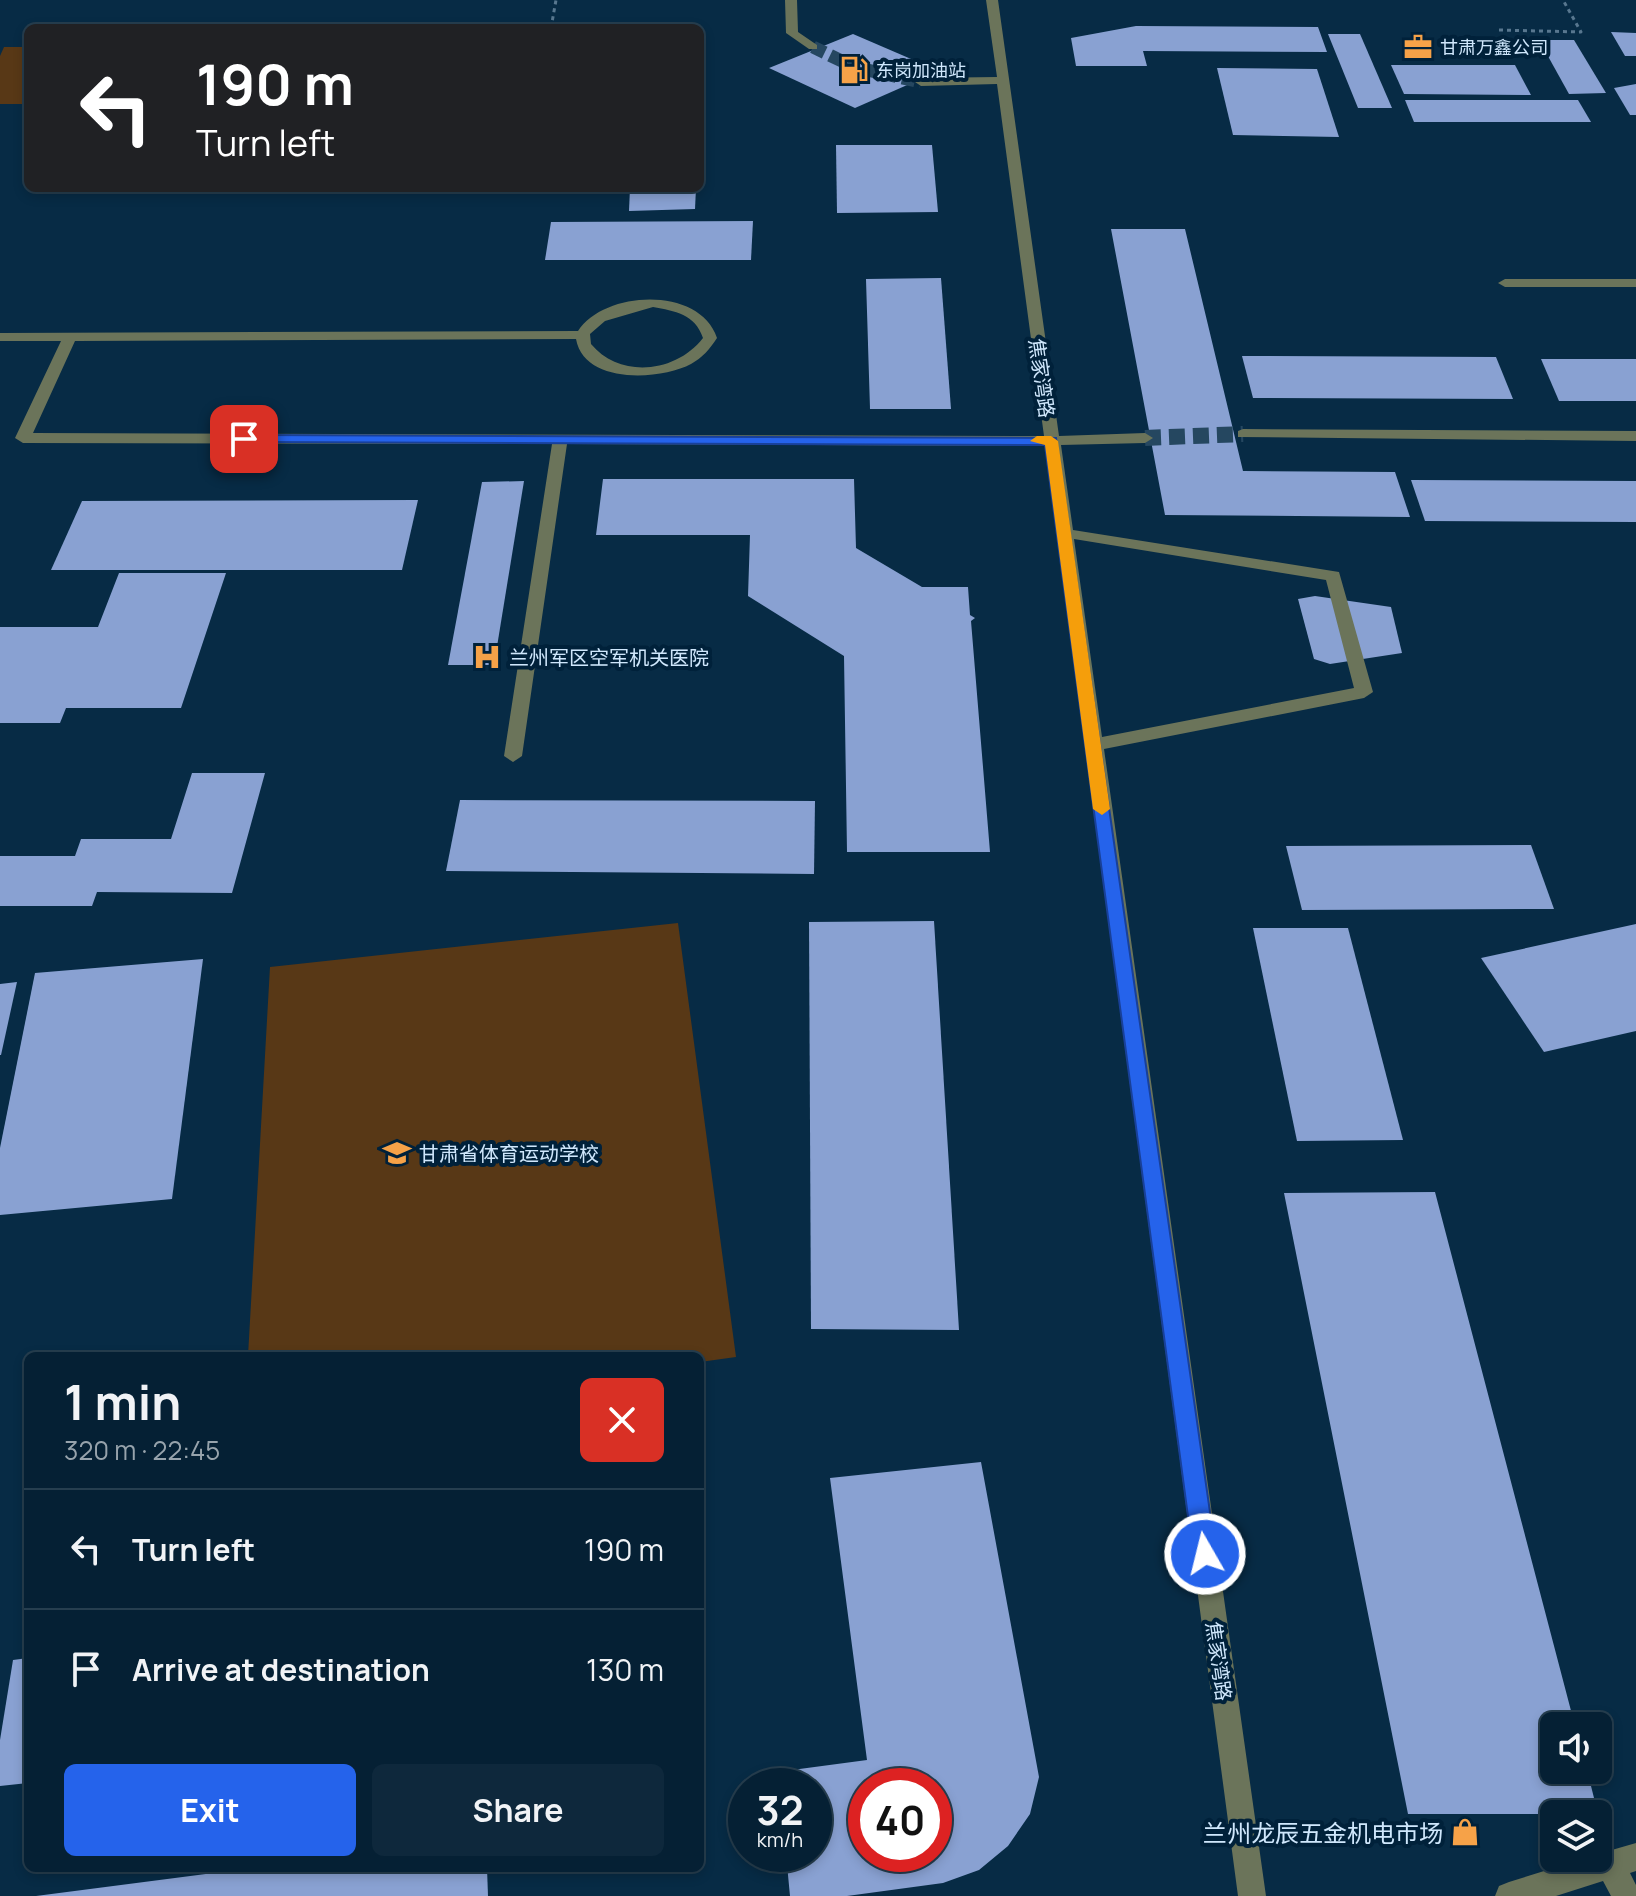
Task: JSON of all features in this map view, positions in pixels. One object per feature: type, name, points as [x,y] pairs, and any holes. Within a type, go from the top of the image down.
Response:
[{"type":"street","points":[[791,0],[792,33],[813,47]]},
{"type":"street","name":"焦家湾路","points":[[992,0],[1252,1896]]},
{"type":"street","points":[[921,82],[1001,80]]},
{"type":"street","points":[[1505,283],[1636,283]]},
{"type":"street","points":[[653,303],[696,314],[707,325],[710,338],[703,351],[688,362],[666,369],[640,371],[616,368],[597,360],[585,348],[584,335],[591,322],[607,312],[653,303]]},
{"type":"street","points":[[0,337],[584,335]]},
{"type":"street","points":[[70,337],[23,438],[1051,441],[1145,438]]},
{"type":"street","points":[[1243,434],[1636,436]]},
{"type":"street","points":[[513,756],[560,440]]},
{"type":"street","points":[[1064,533],[1333,576],[1364,692],[1093,745]]},
{"type":"street","points":[[1509,1896],[1623,1861],[1626,1896]]},
{"type":"path","points":[[552,24],[556,0]]},
{"type":"path","points":[[1499,30],[1581,32],[1563,0]]},
{"type":"shaded area","points":[[4,47],[24,47],[24,104],[0,104],[0,56]]},
{"type":"shaded area","points":[[678,923],[736,1357],[704,1361],[704,1352],[248,1352],[270,967]]},
{"type":"building","points":[[1136,26],[1318,27],[1327,52],[1143,51],[1147,66],[1076,66],[1071,38]]},
{"type":"building","points":[[1611,32],[1636,33],[1636,56],[1625,56]]},
{"type":"building","name":"东岗加油站","points":[[853,34],[939,71],[855,108],[769,68]]},
{"type":"building","points":[[1328,34],[1360,34],[1392,108],[1358,108]]},
{"type":"building","points":[[1539,40],[1574,40],[1606,93],[1569,94]]},
{"type":"building","points":[[1391,65],[1515,65],[1531,95],[1404,94]]},
{"type":"building","points":[[1217,68],[1317,69],[1339,137],[1233,135]]},
{"type":"building","points":[[1636,84],[1636,115],[1630,115],[1614,88]]},
{"type":"building","points":[[1405,100],[1578,100],[1591,122],[1414,122]]},
{"type":"building","points":[[836,145],[932,145],[938,212],[837,213]]},
{"type":"building","points":[[630,192],[696,192],[695,209],[629,211]]},
{"type":"building","points":[[753,221],[751,260],[545,260],[551,222]]},
{"type":"building","points":[[1111,229],[1185,229],[1243,471],[1395,472],[1410,517],[1165,515]]},
{"type":"building","points":[[941,278],[951,409],[870,409],[866,279]]},
{"type":"building","points":[[1242,356],[1496,357],[1513,399],[1253,398]]},
{"type":"building","points":[[1541,359],[1636,359],[1636,401],[1559,401]]},
{"type":"building","points":[[603,479],[854,479],[856,548],[922,587],[968,587],[970,615],[975,618],[971,621],[990,852],[847,852],[844,656],[748,596],[750,535],[596,535]]},
{"type":"building","points":[[1411,480],[1636,481],[1636,522],[1425,521]]},
{"type":"building","points":[[524,481],[494,665],[448,665],[482,482]]},
{"type":"building","points":[[418,500],[402,570],[51,570],[82,501]]},
{"type":"building","points":[[119,573],[226,573],[181,708],[66,708],[60,723],[0,723],[0,627],[98,627]]},
{"type":"building","points":[[1315,596],[1391,607],[1402,653],[1330,664],[1314,659],[1298,599]]},
{"type":"building","points":[[192,773],[265,773],[232,893],[97,892],[92,906],[0,906],[0,856],[75,856],[81,839],[171,839]]},
{"type":"building","points":[[460,800],[815,801],[814,874],[446,871]]},
{"type":"building","points":[[1531,845],[1554,909],[1302,910],[1286,846]]},
{"type":"building","points":[[934,921],[959,1330],[811,1329],[809,922]]},
{"type":"building","points":[[1636,924],[1636,1031],[1544,1052],[1481,958]]},
{"type":"building","points":[[1253,928],[1348,928],[1403,1140],[1297,1141]]},
{"type":"building","points":[[203,959],[172,1199],[0,1215],[0,1148],[35,973]]},
{"type":"building","points":[[17,982],[1,1055],[0,1055],[0,984]]},
{"type":"building","points":[[1435,1192],[1571,1712],[1540,1712],[1540,1784],[1590,1784],[1594,1800],[1540,1800],[1540,1814],[1408,1814],[1284,1193]]},
{"type":"building","points":[[981,1462],[1039,1777],[1030,1814],[1008,1846],[979,1870],[943,1883],[847,1896],[790,1896],[788,1872],[832,1872],[832,1768],[807,1768],[867,1760],[830,1478]]},
{"type":"building","points":[[24,1659],[24,1783],[0,1786],[0,1740],[13,1660]]},
{"type":"building","points":[[221,1872],[487,1872],[488,1896],[36,1896]]},
{"type":"tunnel","points":[[813,47],[854,67],[921,82]]},
{"type":"tunnel","points":[[1145,438],[1243,434]]},
{"type":"slow traffic","points":[[1037,441],[1051,441],[1102,809]]},
{"type":"place","name":"甘肃万鑫公司","points":[[1418,47]]},
{"type":"place","name":"东岗加油站","points":[[854,70]]},
{"type":"place","name":"兰州军区空军机关医院","points":[[487,657]]},
{"type":"place","name":"甘肃省体育运动学校","points":[[397,1153]]},
{"type":"place","name":"兰州龙辰五金机电市场","points":[[1465,1832]]},
{"type":"route","points":[[244,439],[1051,441],[1205,1554]]}]
